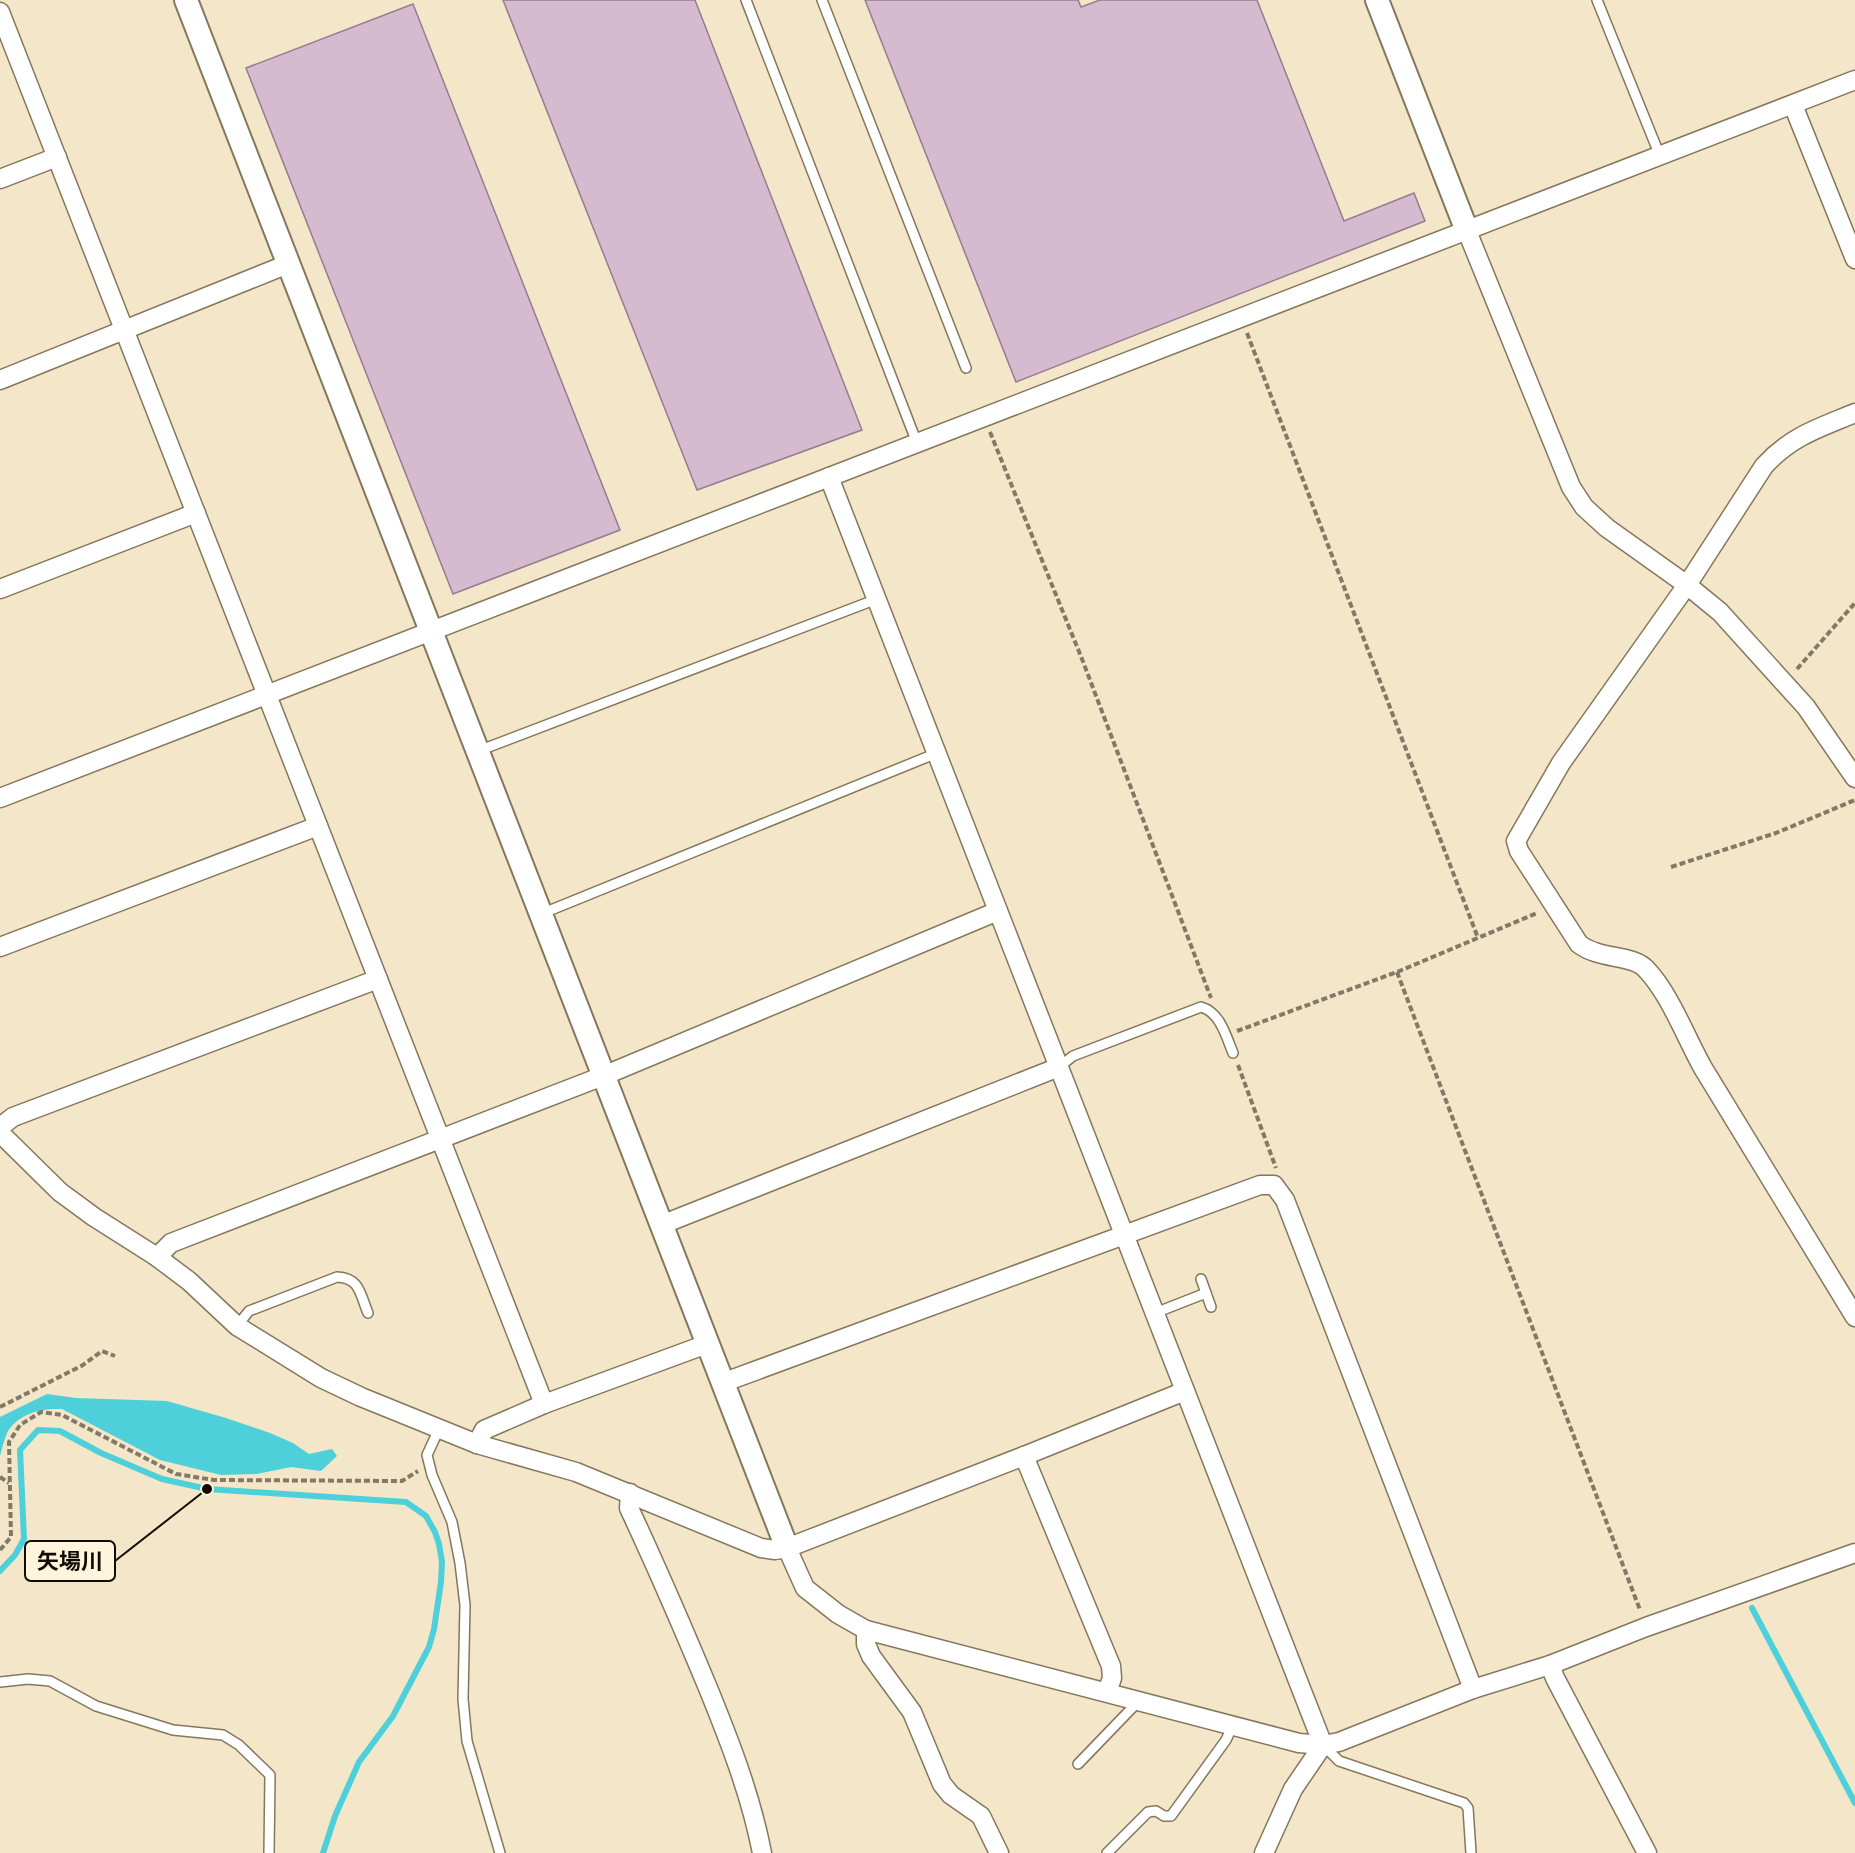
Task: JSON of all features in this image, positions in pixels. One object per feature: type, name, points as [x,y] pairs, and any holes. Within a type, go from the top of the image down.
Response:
[{"type":"street","points":[[186,0],[722,1383],[805,1588],[838,1614],[866,1630],[1299,1743],[1323,1745],[1339,1742],[1473,1689],[1550,1665],[1646,1627],[1855,1553]]},
{"type":"street","points":[[1377,0],[1467,231],[1571,487],[1584,507],[1607,528],[1687,585],[1720,612],[1806,707],[1855,778]]},
{"type":"street","points":[[0,12],[544,1404]]},
{"type":"street","points":[[0,798],[1855,81]]},
{"type":"street","points":[[1793,105],[1849,225],[1855,260]]},
{"type":"street","points":[[0,178],[57,157]]},
{"type":"street","points":[[0,381],[288,264]]},
{"type":"street","points":[[1855,413],[1791,441],[1764,466],[1687,585],[1562,763],[1516,841],[1519,851],[1570,933],[1588,951],[1636,962],[1651,976],[1713,1084],[1855,1317]]},
{"type":"street","points":[[829,477],[1323,1745]]},
{"type":"street","points":[[0,590],[196,513]]},
{"type":"street","points":[[0,947],[318,825]]},
{"type":"street","points":[[157,1257],[171,1243],[603,1076],[998,911]]},
{"type":"street","points":[[0,1127],[13,1117],[378,980]]},
{"type":"street","points":[[661,1225],[1059,1067]]},
{"type":"street","points":[[0,1133],[60,1192],[189,1281],[237,1326],[321,1378],[361,1397],[477,1444],[576,1472],[761,1548],[775,1550],[787,1548],[1185,1391]]},
{"type":"street","points":[[722,1383],[1260,1185],[1274,1185],[1285,1200],[1473,1689]]},
{"type":"street","points":[[477,1444],[484,1430],[544,1404],[707,1344]]},
{"type":"street","points":[[1024,1456],[1111,1666],[1112,1678],[1107,1692]]},
{"type":"street","points":[[630,1493],[629,1508],[687,1636],[734,1753],[758,1832],[762,1853]]},
{"type":"street","points":[[866,1630],[866,1644],[912,1712],[942,1784],[951,1795],[981,1816],[999,1853]]},
{"type":"street","points":[[1550,1665],[1647,1853]]},
{"type":"street","points":[[1264,1853],[1293,1789],[1323,1745]]},
{"type":"lane","points":[[746,0],[917,443]]},
{"type":"lane","points":[[822,0],[966,368]]},
{"type":"lane","points":[[1597,0],[1660,156]]},
{"type":"lane","points":[[477,752],[877,599]]},
{"type":"lane","points":[[541,914],[937,753]]},
{"type":"lane","points":[[1059,1067],[1073,1056],[1201,1007],[1209,1009],[1220,1021],[1233,1053]]},
{"type":"lane","points":[[237,1326],[249,1311],[337,1276],[348,1277],[356,1283],[368,1313]]},
{"type":"lane","points":[[1201,1279],[1211,1307]]},
{"type":"lane","points":[[1155,1313],[1206,1293]]},
{"type":"lane","points":[[439,1429],[427,1455],[452,1522],[460,1563],[465,1605],[464,1699],[467,1741],[500,1853]]},
{"type":"lane","points":[[0,1682],[28,1678],[50,1681],[96,1706],[173,1730],[223,1735],[239,1744],[270,1775],[269,1853]]},
{"type":"lane","points":[[1078,1764],[1131,1708],[1135,1699]]},
{"type":"lane","points":[[1107,1853],[1148,1812],[1156,1811],[1164,1816],[1171,1816],[1226,1740],[1233,1725]]},
{"type":"lane","points":[[1323,1745],[1339,1761],[1464,1803],[1468,1808],[1471,1853]]},
{"type":"path","points":[[1241,318],[1478,938]]},
{"type":"path","points":[[984,417],[1082,659],[1211,996],[1209,1009]]},
{"type":"path","points":[[1784,683],[1855,603]]},
{"type":"path","points":[[1671,867],[1776,833],[1855,800]]},
{"type":"path","points":[[1226,1036],[1397,972],[1528,917],[1553,903]]},
{"type":"path","points":[[1397,972],[1646,1627]]},
{"type":"path","points":[[1233,1053],[1275,1163],[1274,1185]]},
{"type":"path","points":[[0,1407],[83,1365],[102,1351],[115,1356]]},
{"type":"path","points":[[0,1550],[11,1537],[9,1442],[20,1425],[41,1412],[62,1415],[176,1474],[214,1480],[402,1481],[429,1465]]},
{"type":"path","points":[[0,1477],[10,1484]]},
{"type":"water","points":[[47,1394],[76,1398],[167,1401],[270,1433],[293,1443],[309,1454],[332,1449],[337,1456],[321,1471],[291,1467],[257,1474],[221,1475],[160,1460],[62,1409],[54,1409],[31,1413],[17,1421],[7,1433],[0,1456],[0,1417]]},
{"type":"building","points":[[503,0],[695,0],[862,430],[697,490]]},
{"type":"building","points":[[865,0],[1078,0],[1081,7],[1100,0],[1257,0],[1344,221],[1414,193],[1425,221],[1016,382]]},
{"type":"building","points":[[413,4],[620,530],[453,594],[246,68]]},
{"type":"waterway","points":[[0,1571],[15,1555],[24,1539],[20,1450],[38,1430],[60,1431],[101,1453],[162,1479],[207,1489],[406,1502],[426,1516],[435,1532],[442,1561],[434,1629],[429,1647],[393,1716],[359,1762],[335,1816],[323,1853]]},
{"type":"waterway","points":[[1752,1608],[1855,1803]]},
{"type":"place","name":"矢場川","points":[[207,1489]]}]
